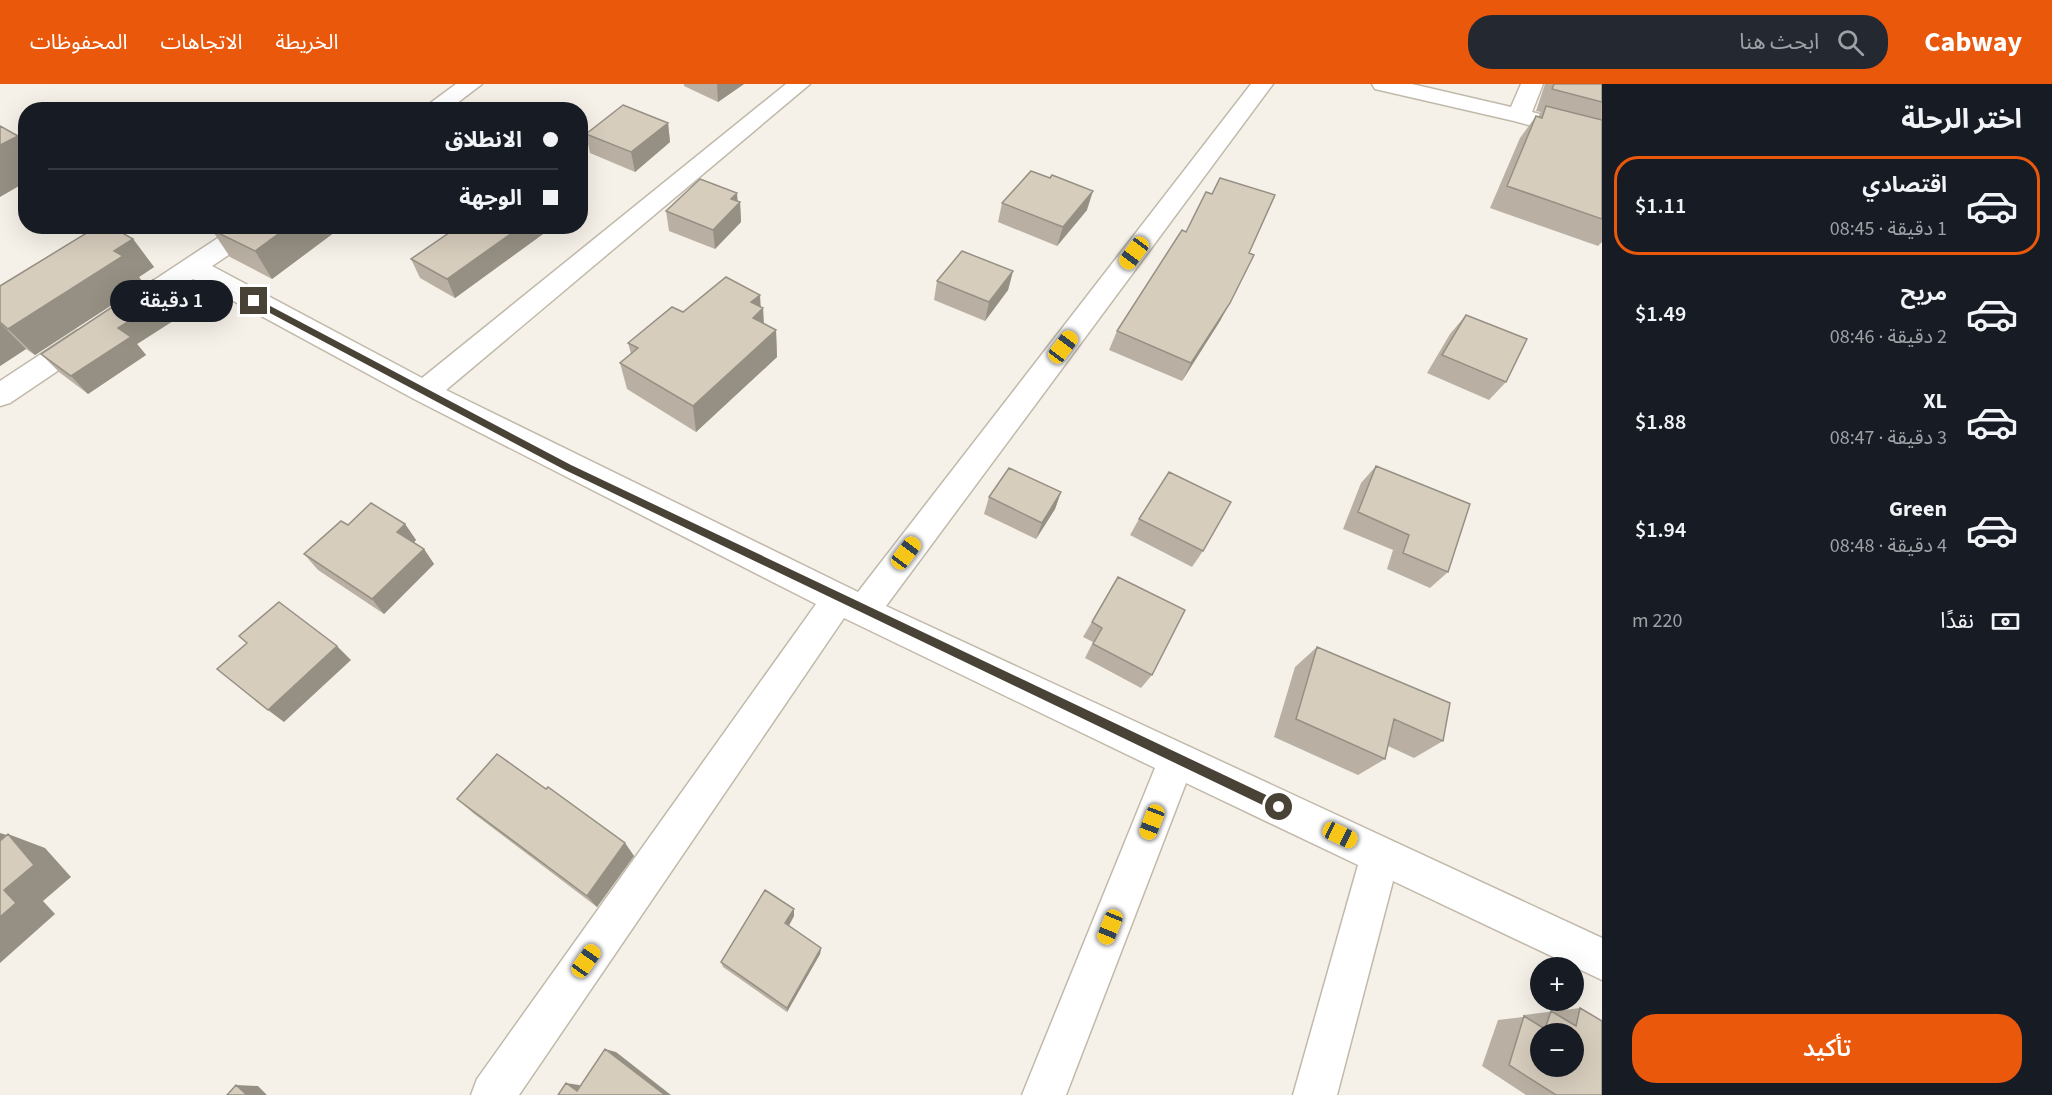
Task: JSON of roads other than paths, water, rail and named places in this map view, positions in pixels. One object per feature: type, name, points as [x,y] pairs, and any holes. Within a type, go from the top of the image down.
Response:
[{"type":"street","points":[[444,102],[471,84]]},
{"type":"street","points":[[424,392],[799,84]]},
{"type":"street","points":[[493,1095],[851,604],[1262,84]]},
{"type":"street","points":[[1383,84],[1519,115],[1602,138]]},
{"type":"street","points":[[1519,115],[1532,84]]},
{"type":"street","points":[[0,395],[242,234]]},
{"type":"street","points":[[192,267],[568,468],[1602,959]]},
{"type":"street","points":[[1044,1095],[1177,759]]},
{"type":"street","points":[[1315,1095],[1380,855]]}]
